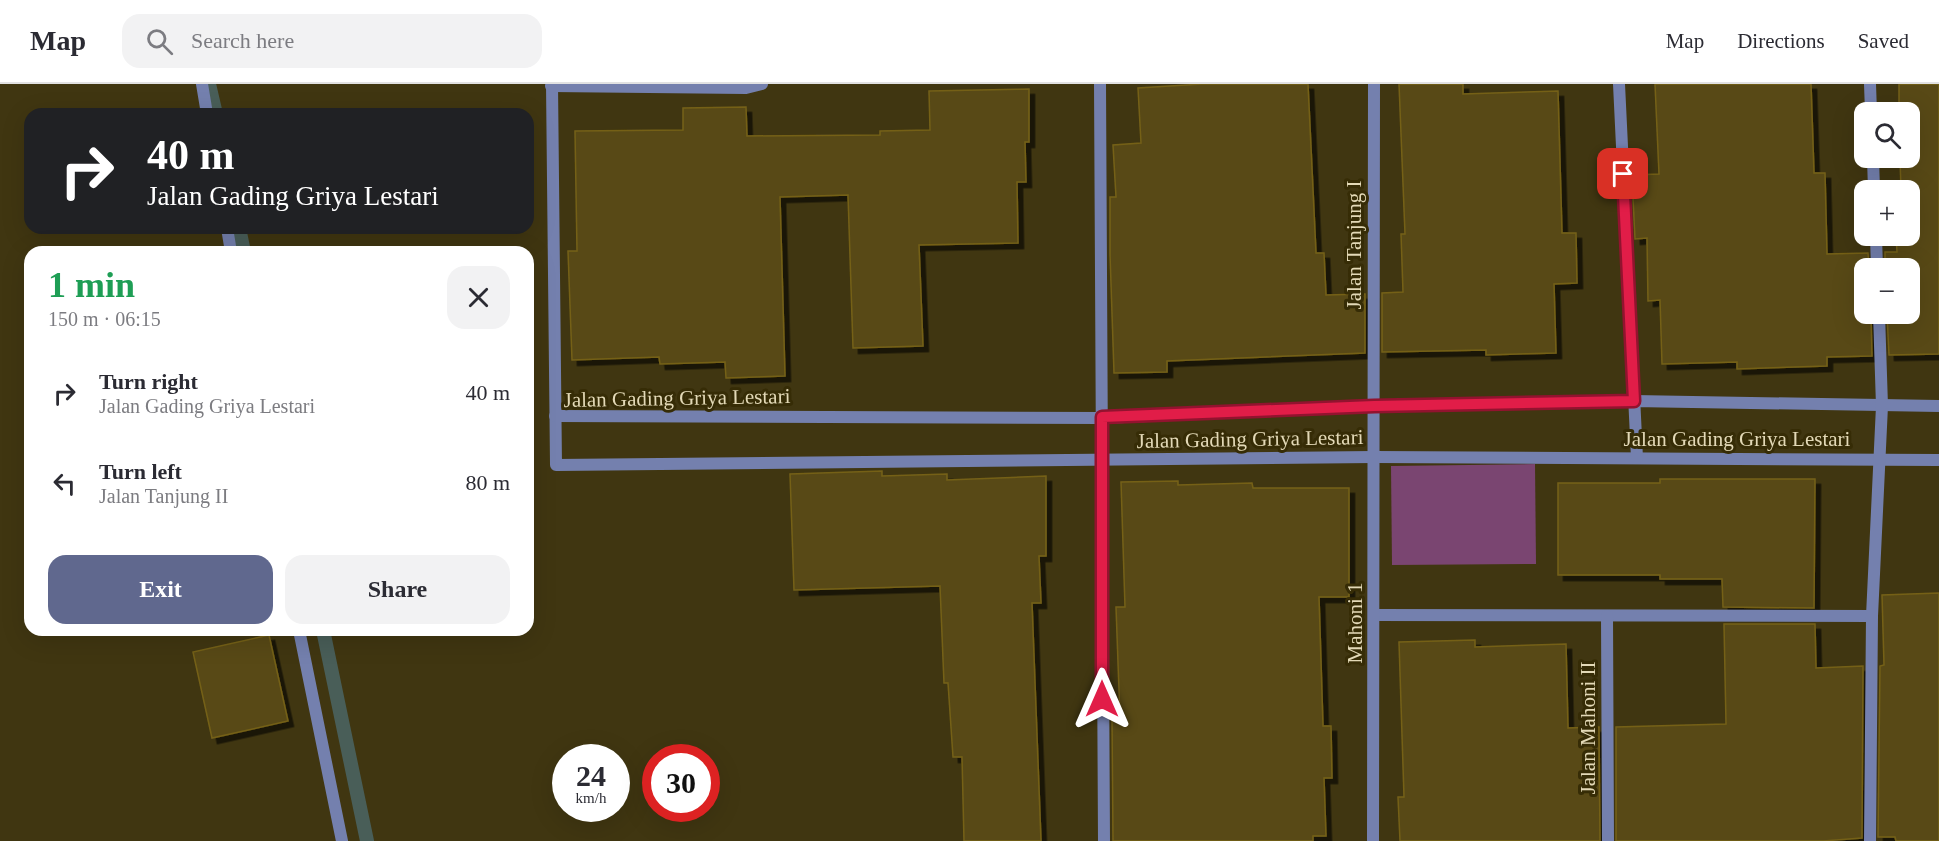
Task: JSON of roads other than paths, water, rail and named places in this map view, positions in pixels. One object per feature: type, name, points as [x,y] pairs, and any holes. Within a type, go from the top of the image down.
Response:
[{"type":"street","points":[[202,84],[206,108]]},
{"type":"street","points":[[555,416],[551,85],[746,88],[762,84]]},
{"type":"street","points":[[1100,84],[1104,841]]},
{"type":"street","name":"Jalan Tanjung I","points":[[1374,84],[1374,406]]},
{"type":"street","points":[[1619,84],[1637,458]]},
{"type":"street","points":[[1870,84],[1871,102]]},
{"type":"street","points":[[1870,841],[1872,616],[1882,406],[1879,324]]},
{"type":"street","name":"Jalan Gading Griya Lestari","points":[[1939,405],[1634,401],[1374,406],[1102,417],[555,416],[556,465],[1101,462],[1374,457],[1939,460]]},
{"type":"street","name":"Mahoni 1","points":[[1373,841],[1374,406]]},
{"type":"street","points":[[1375,615],[1872,616]]},
{"type":"street","name":"Jalan Mahoni II","points":[[1607,616],[1608,841]]},
{"type":"street","points":[[300,636],[342,841]]},
{"type":"waterway","points":[[209,84],[215,108]]},
{"type":"waterway","points":[[240,234],[243,246]]},
{"type":"waterway","points":[[324,636],[367,841]]}]
